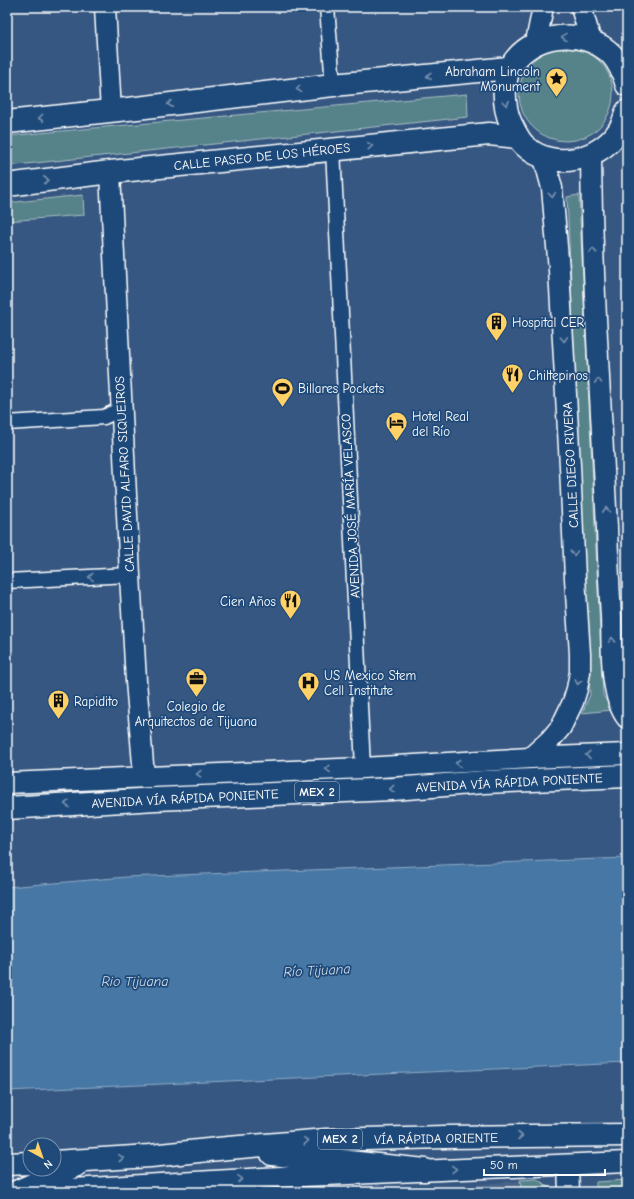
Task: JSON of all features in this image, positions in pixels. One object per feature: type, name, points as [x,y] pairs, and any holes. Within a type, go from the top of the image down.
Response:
[{"type":"main road","points":[[625,120],[615,136],[603,147],[591,154],[575,159],[558,160],[544,158],[524,145],[517,137],[509,120],[505,86],[510,68],[520,54],[536,42],[554,37],[567,36],[573,36],[591,41],[620,55],[627,85]]},
{"type":"main road","points":[[7,122],[333,85],[510,68]]},
{"type":"main road","name":"CALLE PASEO DE LOS HÉROES","points":[[7,185],[110,172],[489,134],[517,137]]},
{"type":"main road","name":"AVENIDA VÍA RÁPIDA PONIENTE","points":[[7,808],[148,799],[393,789],[484,782],[627,776]]},
{"type":"main road","name":"VÍA RÁPIDA ORIENTE","points":[[62,1162],[150,1156],[326,1140],[445,1136],[627,1135]]},
{"type":"main road","points":[[228,1148],[425,1170]]},
{"type":"main road","points":[[16,1192],[88,1160]]},
{"type":"main road","points":[[7,1164],[22,1163]]},
{"type":"street","points":[[105,7],[111,111]]},
{"type":"street","points":[[327,7],[333,85]]},
{"type":"street","points":[[536,42],[542,7]]},
{"type":"street","points":[[581,7],[591,41]]},
{"type":"street","name":"AVENIDA JOSÉ MARÍA VELASCO","points":[[333,149],[363,768]]},
{"type":"street","points":[[591,154],[593,255],[613,672],[618,702],[627,718]]},
{"type":"street","name":"CALLE DIEGO RIVERA","points":[[530,758],[550,740],[561,727],[573,702],[580,672],[560,278],[552,188],[544,158]]},
{"type":"street","name":"CALLE DAVID ALFARO SIQUEIROS","points":[[110,172],[116,416],[130,575],[136,681],[144,776]]},
{"type":"street","points":[[7,423],[116,416]]},
{"type":"street","points":[[7,581],[130,575]]},
{"type":"street","name":"AVENIDA VÍA RÁPIDA PONIENTE","points":[[7,783],[144,776],[363,768],[627,754]]},
{"type":"street","points":[[19,1192],[98,1188],[138,1188],[425,1170],[627,1162]]},
{"type":"street","points":[[568,1165],[569,1192]]},
{"type":"shaded area","points":[[537,1179],[550,1188],[551,1192],[402,1192]]},
{"type":"green space","points":[[566,47],[584,50],[599,61],[610,76],[613,94],[610,112],[599,127],[584,138],[566,141],[548,138],[533,127],[522,112],[519,94],[522,76],[533,61],[548,50]]},
{"type":"green space","points":[[467,94],[468,117],[7,166],[7,136]]},
{"type":"green space","points":[[83,195],[84,215],[7,221],[7,203]]},
{"type":"green space","points":[[579,195],[603,695],[612,710],[582,713],[590,695],[567,197]]},
{"type":"green space","points":[[537,1179],[550,1188],[551,1192],[522,1192],[520,1180]]},
{"type":"green space","points":[[627,1180],[627,1192],[596,1192],[596,1182]]},
{"type":"water","name":"Rio Tijuana","points":[[627,858],[627,1063],[7,1091],[7,887],[126,877]]},
{"type":"place","name":"Abraham Lincoln Monument","points":[[556,98]]},
{"type":"place","name":"Hospital CER","points":[[496,342]]},
{"type":"place","name":"Chiltepinos","points":[[512,394]]},
{"type":"place","name":"Billares Pockets","points":[[282,408]]},
{"type":"place","name":"Hotel Real del Río","points":[[397,442]]},
{"type":"place","name":"Cien Años","points":[[291,620]]},
{"type":"place","name":"Colegio de Arquitectos de Tijuana","points":[[196,698]]},
{"type":"place","name":"US Mexico Stem Cell Institute","points":[[308,702]]},
{"type":"place","name":"Rapidito","points":[[59,720]]},
{"type":"water label","name":"Río Tijuana","points":[[317,970]]}]
